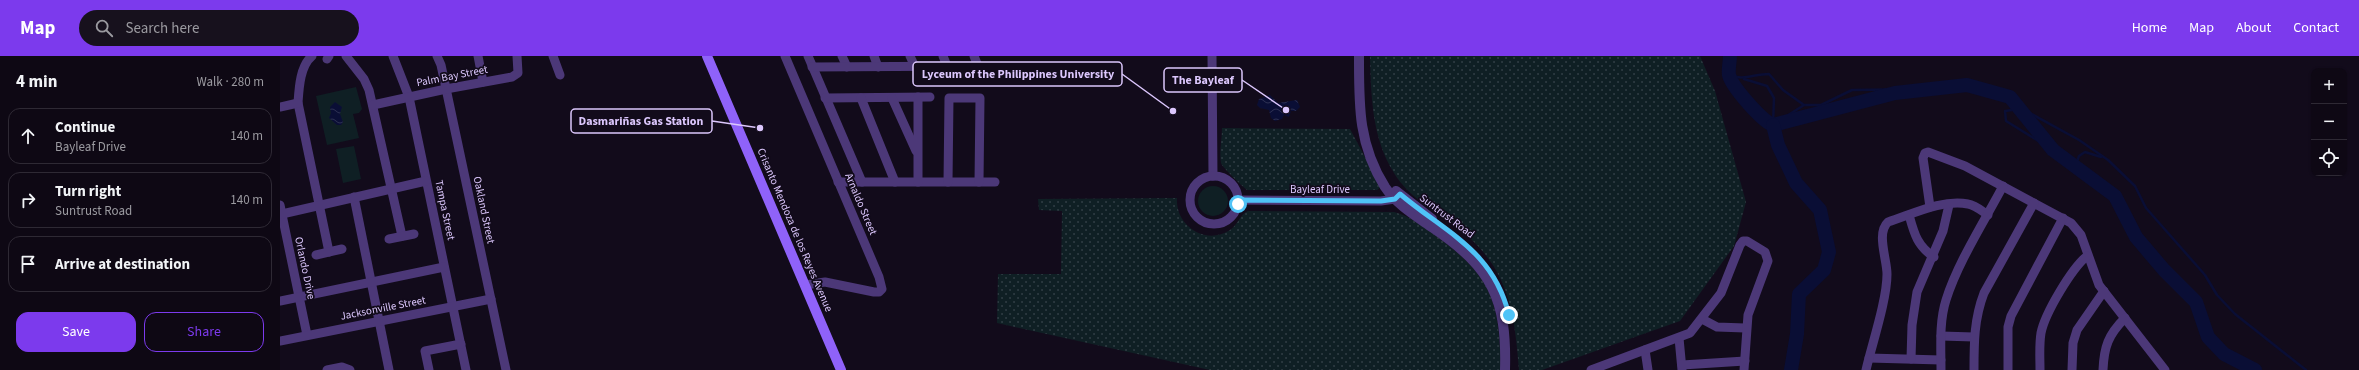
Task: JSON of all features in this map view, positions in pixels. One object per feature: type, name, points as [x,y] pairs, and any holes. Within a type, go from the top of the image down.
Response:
[{"type":"main road","name":"Crisanto Mendoza de los Reyes Avenue","points":[[707,56],[841,370]]},
{"type":"street","points":[[346,56],[364,79],[373,105],[402,236]]},
{"type":"street","name":"Tampa Street","points":[[393,56],[409,96],[466,370]]},
{"type":"street","name":"Oakland Street","points":[[437,56],[446,88],[506,370]]},
{"type":"street","points":[[478,56],[483,82]]},
{"type":"street","name":"Palm Bay Street","points":[[373,105],[446,88],[516,76],[519,69],[516,56]]},
{"type":"street","points":[[553,56],[560,75]]},
{"type":"street","name":"Arnaldo Street","points":[[785,56],[879,277],[882,289],[879,292],[874,292],[825,282],[805,286]]},
{"type":"street","points":[[808,56],[862,182]]},
{"type":"street","points":[[842,56],[847,67]]},
{"type":"street","points":[[874,56],[878,67]]},
{"type":"street","points":[[910,56],[915,67]]},
{"type":"street","points":[[942,56],[947,66]]},
{"type":"street","points":[[812,67],[978,66],[974,56]]},
{"type":"street","points":[[1212,56],[1212,176]]},
{"type":"street","points":[[1359,56],[1359,110],[1362,134],[1375,169],[1397,197]]},
{"type":"street","points":[[1365,56],[1365,111],[1369,134],[1385,176],[1397,197]]},
{"type":"street","points":[[320,57],[306,63],[298,103],[329,252]]},
{"type":"street","points":[[918,97],[918,182]]},
{"type":"street","points":[[825,98],[930,97]]},
{"type":"street","points":[[861,98],[895,182]]},
{"type":"street","points":[[892,98],[918,156]]},
{"type":"street","points":[[948,182],[949,98],[980,98],[979,182]]},
{"type":"street","points":[[280,106],[298,103]]},
{"type":"street","points":[[1930,207],[1924,172],[1923,158],[1925,153],[1939,155],[1966,166],[2063,218],[2077,228],[2087,256],[2104,291],[2165,370]]},
{"type":"street","points":[[1212,176],[1220,177],[1231,183],[1235,189],[1238,200],[1235,211],[1225,221],[1211,223],[1198,217],[1192,208],[1191,194],[1199,181],[1212,176]]},
{"type":"street","points":[[281,209],[319,205],[426,181]]},
{"type":"street","points":[[838,182],[995,182]]},
{"type":"street","points":[[1941,370],[1941,336],[1946,301],[1953,281],[2003,186]]},
{"type":"street","points":[[354,197],[389,370]]},
{"type":"street","name":"Bayleaf Drive","points":[[1238,200],[1381,201],[1397,197]]},
{"type":"street","name":"Suntrust Road","points":[[1397,197],[1455,243],[1482,270],[1495,293],[1502,316],[1506,338],[1505,370]]},
{"type":"street","name":"Suntrust Road","points":[[1397,197],[1467,246],[1488,266],[1500,290],[1509,315],[1512,342],[1512,370]]},
{"type":"street","points":[[1974,370],[1975,323],[1984,293],[2034,203]]},
{"type":"street","points":[[1866,370],[1887,282],[1882,230],[1888,222],[1930,207],[1950,205],[1970,204],[1988,215]]},
{"type":"street","points":[[1911,359],[1912,324],[1917,292],[1934,257],[1950,205]]},
{"type":"street","name":"Orlando Drive","points":[[281,209],[307,335]]},
{"type":"street","points":[[1909,215],[1917,241],[1925,251],[1934,257]]},
{"type":"street","points":[[2008,370],[2008,327],[2012,316],[2063,218]]},
{"type":"street","points":[[389,239],[414,234]]},
{"type":"street","points":[[1590,370],[1614,366],[1645,350],[1690,333],[1726,285],[1743,241],[1752,242],[1765,252],[1768,261],[1762,281],[1750,308],[1745,328],[1744,366],[1682,368],[1679,338]]},
{"type":"street","points":[[316,255],[342,249]]},
{"type":"street","points":[[2040,370],[2041,336],[2045,321],[2076,267],[2087,256]]},
{"type":"street","points":[[280,301],[444,267]]},
{"type":"street","points":[[2072,370],[2073,343],[2077,330],[2104,291]]},
{"type":"street","name":"Jacksonville Street","points":[[280,340],[491,299]]},
{"type":"street","points":[[2103,370],[2104,352],[2108,337],[2125,318]]},
{"type":"street","points":[[1702,319],[1717,327],[1745,328]]},
{"type":"street","points":[[1941,336],[1974,336]]},
{"type":"street","points":[[429,370],[425,351],[461,344]]},
{"type":"street","points":[[1645,350],[1648,370]]},
{"type":"street","points":[[1869,358],[1941,360]]},
{"type":"street","points":[[327,370],[342,367],[350,370]]},
{"type":"shaded area","points":[[1370,56],[1700,56],[1715,91],[1746,202],[1734,246],[1680,321],[1542,370],[1519,370],[1514,325],[1510,305],[1496,270],[1485,254],[1470,238],[1420,201],[1406,188],[1394,173],[1387,160],[1381,146],[1374,117]]},
{"type":"shaded area","points":[[356,87],[362,109],[359,113],[353,114],[359,138],[327,145],[316,96]]},
{"type":"shaded area","points":[[1222,128],[1350,129],[1381,187],[1377,190],[1247,190],[1228,172],[1221,163],[1220,150]]},
{"type":"shaded area","points":[[354,146],[361,179],[343,183],[336,149]]},
{"type":"shaded area","points":[[1213,186],[1223,191],[1228,201],[1223,211],[1213,216],[1203,211],[1198,201],[1203,191]]},
{"type":"shaded area","points":[[1177,198],[1181,217],[1187,225],[1202,234],[1211,236],[1230,230],[1245,212],[1248,211],[1394,212],[1411,219],[1455,251],[1481,278],[1495,309],[1500,346],[1501,370],[1210,370],[997,323],[998,274],[1061,274],[1062,211],[1039,210],[1038,199]]},
{"type":"water","points":[[1270,95],[1278,103],[1297,100],[1300,107],[1296,111],[1291,111],[1289,117],[1284,115],[1282,119],[1275,121],[1271,118],[1269,110],[1260,108],[1257,105],[1259,99]]},
{"type":"water","points":[[335,102],[342,107],[340,114],[343,122],[341,125],[337,125],[329,118],[331,113],[330,107]]},
{"type":"waterway","points":[[1730,56],[1729,75],[1731,80],[1741,95],[1755,111],[1773,125],[1895,93],[1967,85],[2010,97],[2053,150],[2115,196],[2136,237],[2164,270],[2196,302],[2208,337],[2224,354],[2255,370]]},
{"type":"waterway","points":[[1729,75],[1734,77],[1744,77],[1769,74],[1783,90],[1804,105],[1821,105],[1852,90],[1931,89]]},
{"type":"waterway","points":[[1744,79],[1767,86],[1774,98],[1773,125]]},
{"type":"waterway","points":[[2014,102],[2012,110],[2005,111],[2006,121],[2053,150]]},
{"type":"waterway","points":[[1773,125],[1804,105]]},
{"type":"waterway","points":[[2017,106],[2079,140],[2108,160],[2135,186],[2146,208],[2205,275],[2217,295],[2235,314],[2306,370]]},
{"type":"waterway","points":[[1773,125],[1778,145],[1796,183],[1820,210],[1829,252],[1824,270],[1799,294],[1797,334],[1791,370]]},
{"type":"waterway","points":[[2064,159],[2076,164],[2079,156],[2085,152],[2101,157]]},
{"type":"place","name":"The Bayleaf","points":[[1286,110]]},
{"type":"place","name":"Lyceum of the Philippines University","points":[[1173,111]]},
{"type":"place","name":"Dasmariñas Gas Station","points":[[760,128]]},
{"type":"route","points":[[1238,204],[1238,200],[1381,201],[1395,199],[1400,194],[1459,239],[1482,259],[1488,266],[1500,290],[1509,315]]}]
